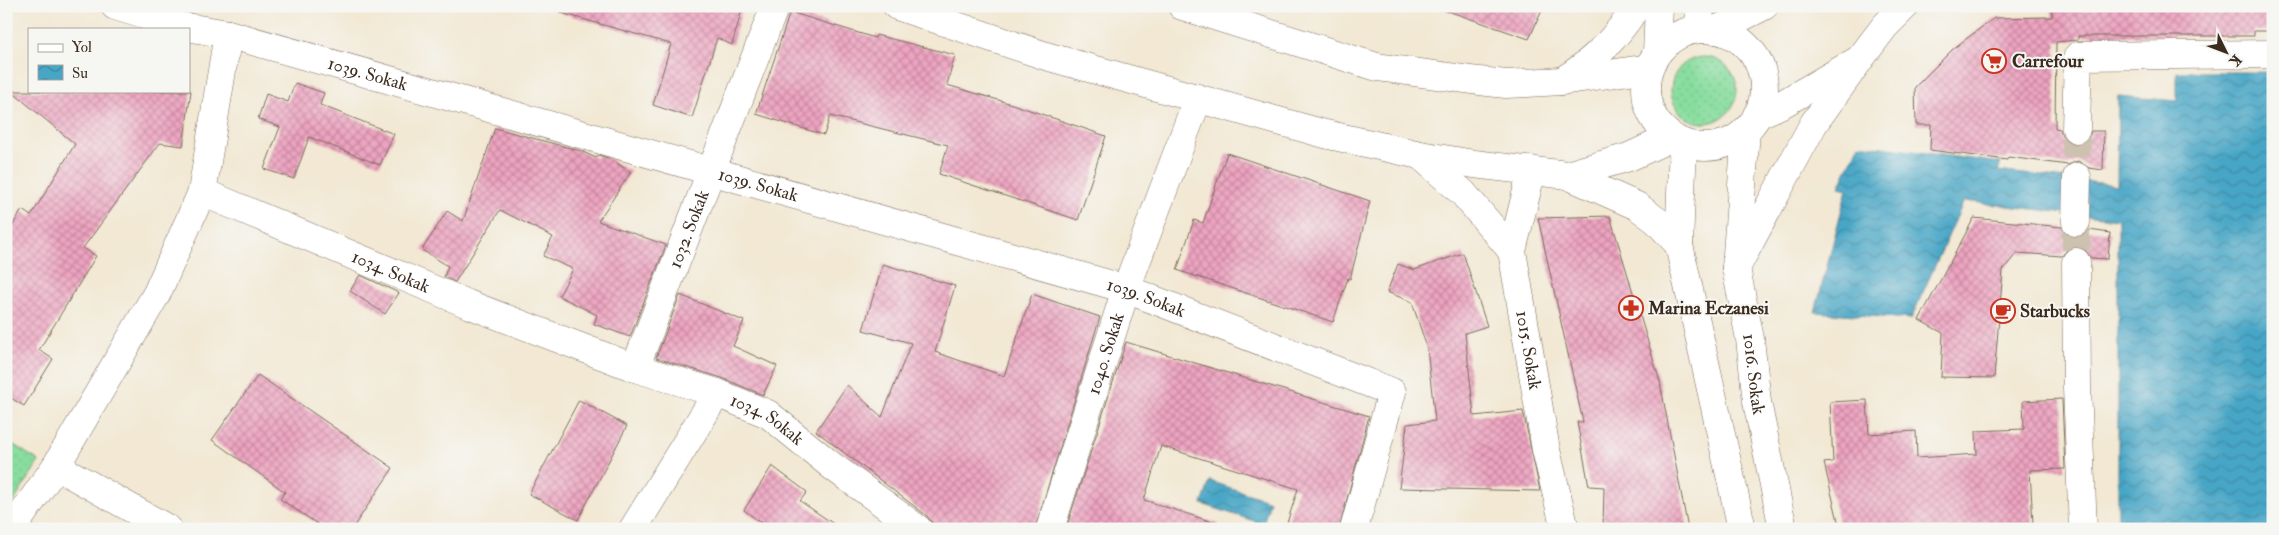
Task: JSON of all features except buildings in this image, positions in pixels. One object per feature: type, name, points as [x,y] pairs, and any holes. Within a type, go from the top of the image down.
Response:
[{"type":"street","name":"1039. Sokak","points":[[115,6],[183,16],[228,34],[1126,289],[1392,392],[1354,529]]},
{"type":"street","name":"1032. Sokak","points":[[635,368],[775,6]]},
{"type":"street","points":[[897,6],[1046,56],[1325,134],[1420,155],[1567,176],[1637,206],[1657,221],[1679,245]]},
{"type":"street","points":[[1182,6],[1377,67],[1506,84],[1562,81],[1653,61],[1676,37],[1705,22],[1764,6]]},
{"type":"street","points":[[1562,81],[1598,56],[1620,33],[1637,6]]},
{"type":"street","points":[[1659,6],[1653,61],[1646,94],[1649,106],[1662,129],[1677,140],[1714,146],[1732,140],[1752,122],[1860,59]]},
{"type":"street","points":[[1736,268],[1814,123],[1885,26],[1905,6]]},
{"type":"street","points":[[1705,22],[1733,36],[1747,47],[1758,62],[1763,79],[1763,97],[1752,122]]},
{"type":"street","points":[[12,529],[56,466],[157,293],[202,192],[228,34]]},
{"type":"street","points":[[2076,128],[2078,56],[2273,54]]},
{"type":"street","name":"1040. Sokak","points":[[1050,529],[1126,289],[1198,98]]},
{"type":"street","name":"1016. Sokak","points":[[1752,122],[1736,268],[1750,339],[1757,402],[1783,529]]},
{"type":"street","points":[[1567,176],[1677,140]]},
{"type":"street","points":[[1677,140],[1679,245],[1742,529]]},
{"type":"street","points":[[1420,155],[1463,193],[1512,251]]},
{"type":"street","name":"1015. Sokak","points":[[1532,170],[1512,251],[1546,450],[1565,529]]},
{"type":"street","points":[[2076,222],[2077,177]]},
{"type":"street","name":"1034. Sokak","points":[[202,192],[468,304],[635,368],[717,393],[768,414],[832,466],[918,529]]},
{"type":"street","points":[[2076,262],[2077,388],[2082,529]]},
{"type":"street","points":[[634,529],[717,393]]},
{"type":"street","points":[[56,466],[168,529]]},
{"type":"green space","points":[[1704,57],[1717,60],[1727,67],[1734,77],[1737,90],[1734,103],[1727,113],[1717,120],[1704,123],[1691,120],[1681,113],[1674,103],[1671,90],[1674,77],[1681,67],[1691,60]]},
{"type":"green space","points":[[6,440],[39,461],[6,514]]},
{"type":"water","points":[[2177,72],[2273,72],[2273,529],[2118,529],[2118,219],[1964,201],[1911,319],[1815,312],[1847,189],[1839,187],[1859,144],[2001,163],[1998,171],[2117,185],[2118,96],[2177,101]]},
{"type":"water","points":[[1210,481],[1270,501],[1263,524],[1202,504]]},
{"type":"tunnel","points":[[2076,129],[2077,177]]},
{"type":"tunnel","points":[[2076,222],[2076,262]]},
{"type":"place","name":"Carrefour","points":[[1994,61]]},
{"type":"place","name":"Marina Eczanesi","points":[[1631,308]]},
{"type":"place","name":"Starbucks","points":[[2003,311]]}]
